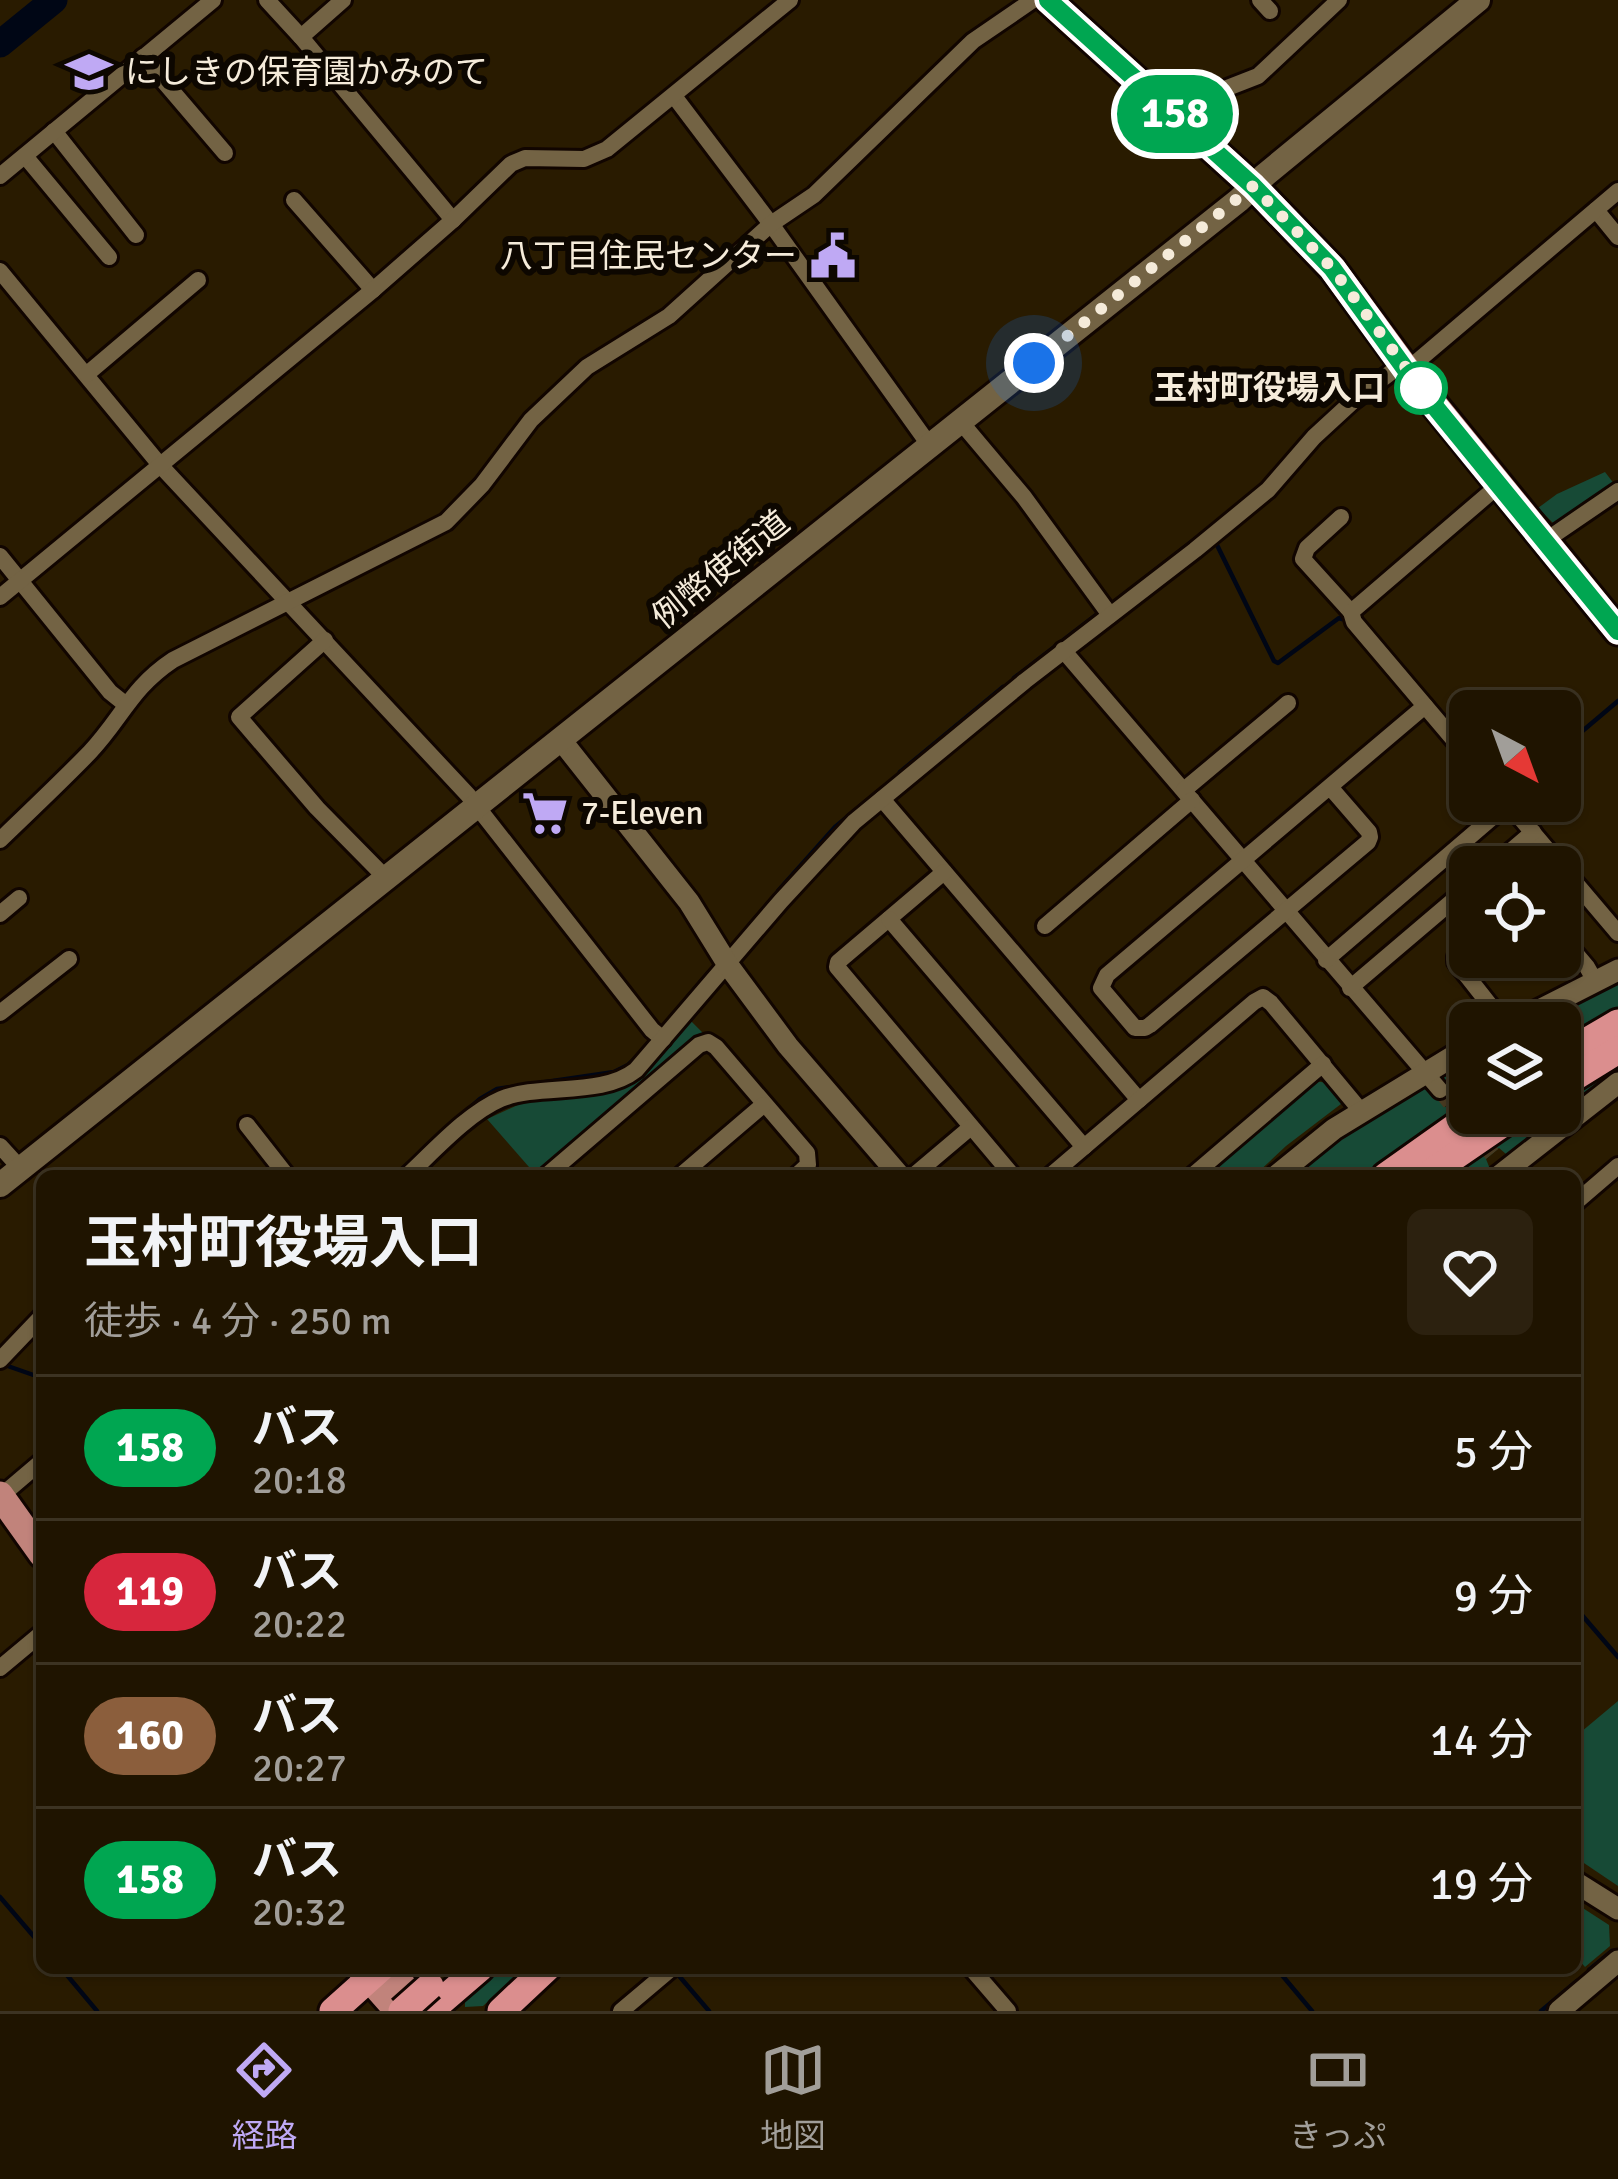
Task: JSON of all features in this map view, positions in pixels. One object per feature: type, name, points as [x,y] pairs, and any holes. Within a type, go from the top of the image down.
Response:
[{"type":"highway","points":[[1581,1045],[1618,1023]]},
{"type":"highway","points":[[1581,1073],[1618,1050]]},
{"type":"highway","points":[[1395,1170],[1449,1131]]},
{"type":"highway","points":[[1435,1170],[1487,1134]]},
{"type":"highway","points":[[333,2011],[376,1974]]},
{"type":"highway","points":[[403,2011],[471,1974]]},
{"type":"highway","points":[[500,2011],[540,1974]]},
{"type":"main road","points":[[1048,0],[1253,186],[1332,268],[1404,367],[1618,631]]},
{"type":"main road","name":"例幣使街道","points":[[10,1177],[1239,200],[1478,0]]},
{"type":"main road","points":[[0,1496],[36,1546]]},
{"type":"main road","points":[[381,1974],[403,2011]]},
{"type":"main road","points":[[385,1974],[433,1998]]},
{"type":"street","points":[[0,176],[213,0]]},
{"type":"street","points":[[267,0],[453,220]]},
{"type":"street","points":[[301,37],[344,0]]},
{"type":"street","points":[[0,597],[373,290],[518,159],[575,160],[608,149],[790,0]]},
{"type":"street","points":[[0,840],[90,752],[153,674],[446,522],[482,485],[531,420],[587,368],[669,316],[771,224],[814,195],[973,40],[1033,0]]},
{"type":"street","points":[[1184,122],[1217,92],[1258,76],[1340,0]]},
{"type":"street","points":[[142,57],[225,153]]},
{"type":"street","points":[[674,96],[930,446]]},
{"type":"street","points":[[54,131],[136,235]]},
{"type":"street","points":[[25,156],[109,257]]},
{"type":"street","points":[[419,1170],[488,1106],[515,1095],[621,1080],[636,1070],[823,854],[882,799],[1268,490],[1352,402],[1404,367],[1618,191]]},
{"type":"street","points":[[294,200],[373,290]]},
{"type":"street","points":[[1596,210],[1618,237]]},
{"type":"street","points":[[0,271],[160,465],[478,806],[663,1040]]},
{"type":"street","points":[[87,374],[197,280]]},
{"type":"street","points":[[960,422],[1024,497],[1110,615]]},
{"type":"street","points":[[1351,613],[1498,485]]},
{"type":"street","points":[[1545,541],[1618,491]]},
{"type":"street","points":[[1341,517],[1307,548],[1303,559],[1449,734]]},
{"type":"street","points":[[0,556],[110,692],[125,704]]},
{"type":"street","points":[[325,640],[238,717],[384,881]]},
{"type":"street","points":[[1064,650],[1432,1081]]},
{"type":"street","points":[[1045,926],[1288,703]]},
{"type":"street","points":[[1330,787],[1370,837],[1145,1028],[1135,1028],[1105,994],[1101,985],[1107,975],[1425,706]]},
{"type":"street","points":[[561,740],[689,902],[788,1046],[895,1170]]},
{"type":"street","points":[[882,799],[1139,1100]]},
{"type":"street","points":[[1326,960],[1484,822]]},
{"type":"street","points":[[1524,822],[1618,933]]},
{"type":"street","points":[[1517,846],[1533,832]]},
{"type":"street","points":[[944,872],[837,967],[1008,1170]]},
{"type":"street","points":[[0,914],[19,898]]},
{"type":"street","points":[[1350,988],[1449,904]]},
{"type":"street","points":[[889,919],[1084,1147]]},
{"type":"street","points":[[0,1013],[68,958]]},
{"type":"street","points":[[1581,960],[1595,981]]},
{"type":"street","points":[[1554,1002],[1618,970]]},
{"type":"street","points":[[1469,978],[1487,1002]]},
{"type":"street","points":[[1057,1170],[1263,998],[1361,1111]]},
{"type":"street","points":[[553,1170],[704,1043],[716,1047],[809,1157],[803,1170]]},
{"type":"street","points":[[1199,1170],[1323,1064]]},
{"type":"street","points":[[1283,1170],[1361,1111],[1432,1081],[1449,1065]]},
{"type":"street","points":[[1499,1167],[1618,1083]]},
{"type":"street","points":[[687,1170],[764,1105]]},
{"type":"street","points":[[247,1125],[282,1170]]},
{"type":"street","points":[[920,1170],[970,1127]]},
{"type":"street","points":[[0,1145],[10,1177]]},
{"type":"street","points":[[1581,1198],[1618,1166]]},
{"type":"street","points":[[1,1358],[36,1329]]},
{"type":"street","points":[[0,1496],[36,1466]]},
{"type":"street","points":[[0,1668],[36,1638]]},
{"type":"street","points":[[1581,1886],[1618,1909]]},
{"type":"street","points":[[1559,2011],[1618,1961]]},
{"type":"street","points":[[621,2011],[665,1974]]},
{"type":"street","points":[[976,1974],[1008,2011]]},
{"type":"green space","points":[[1605,472],[1615,485],[1554,524],[1538,508],[1557,494]]},
{"type":"green space","points":[[1618,978],[1618,1008],[1581,1030],[1581,1002],[1570,1002]]},
{"type":"green space","points":[[689,1019],[703,1033],[542,1170],[532,1170],[487,1119],[522,1103],[626,1087]]},
{"type":"green space","points":[[1618,1064],[1618,1074],[1581,1098],[1581,1087]]},
{"type":"green space","points":[[1449,1066],[1449,1089],[1443,1087],[1445,1068]]},
{"type":"green space","points":[[1314,1081],[1329,1083],[1342,1097],[1341,1104],[1260,1170],[1210,1170]]},
{"type":"green space","points":[[1425,1083],[1449,1116],[1373,1170],[1294,1170],[1333,1138]]},
{"type":"green space","points":[[1510,1134],[1534,1134],[1511,1155],[1499,1148],[1486,1159],[1489,1170],[1459,1170]]},
{"type":"green space","points":[[1618,1701],[1618,1886],[1581,1861],[1581,1732]]},
{"type":"green space","points":[[1581,1907],[1609,1925],[1610,1946],[1585,1967],[1581,1962]]},
{"type":"green space","points":[[492,1974],[518,1974],[483,2006],[465,2007],[465,1998]]},
{"type":"waterway","points":[[0,44],[54,0]]},
{"type":"waterway","points":[[1114,602],[1203,533]]},
{"type":"waterway","points":[[1216,543],[1274,661],[1278,663],[1342,619]]},
{"type":"waterway","points":[[1014,678],[1096,615]]},
{"type":"waterway","points":[[900,772],[1003,687]]},
{"type":"waterway","points":[[1581,732],[1618,701]]},
{"type":"waterway","points":[[778,891],[835,827],[882,788]]},
{"type":"waterway","points":[[751,923],[772,899]]},
{"type":"waterway","points":[[666,1023],[709,972]]},
{"type":"waterway","points":[[465,1112],[497,1089],[614,1072],[638,1056]]},
{"type":"waterway","points":[[402,1170],[408,1164]]},
{"type":"waterway","points":[[2,1364],[36,1376]]},
{"type":"waterway","points":[[1581,1614],[1618,1657]]},
{"type":"waterway","points":[[0,1897],[36,1939]]},
{"type":"waterway","points":[[1589,1970],[1612,1951]]},
{"type":"waterway","points":[[66,1974],[97,2011]]},
{"type":"waterway","points":[[1281,1974],[1312,2011]]},
{"type":"waterway","points":[[680,1977],[709,2011]]},
{"type":"waterway","points":[[1541,2011],[1577,1981]]},
{"type":"tunnel","points":[[1440,1090],[1492,1154]]},
{"type":"bus line","name":"158","points":[[1048,0],[1253,186],[1332,268],[1414,381],[1618,631]]},
{"type":"place","name":"にしきの保育園かみのて","points":[[89,72]]},
{"type":"place","name":"八丁目住民センター","points":[[833,256]]},
{"type":"place","name":"玉村町役場入口","points":[[1421,388]]},
{"type":"place","name":"7-Eleven","points":[[545,813]]},
{"type":"route","points":[[1034,363],[1253,186],[1332,268],[1421,388]]}]
